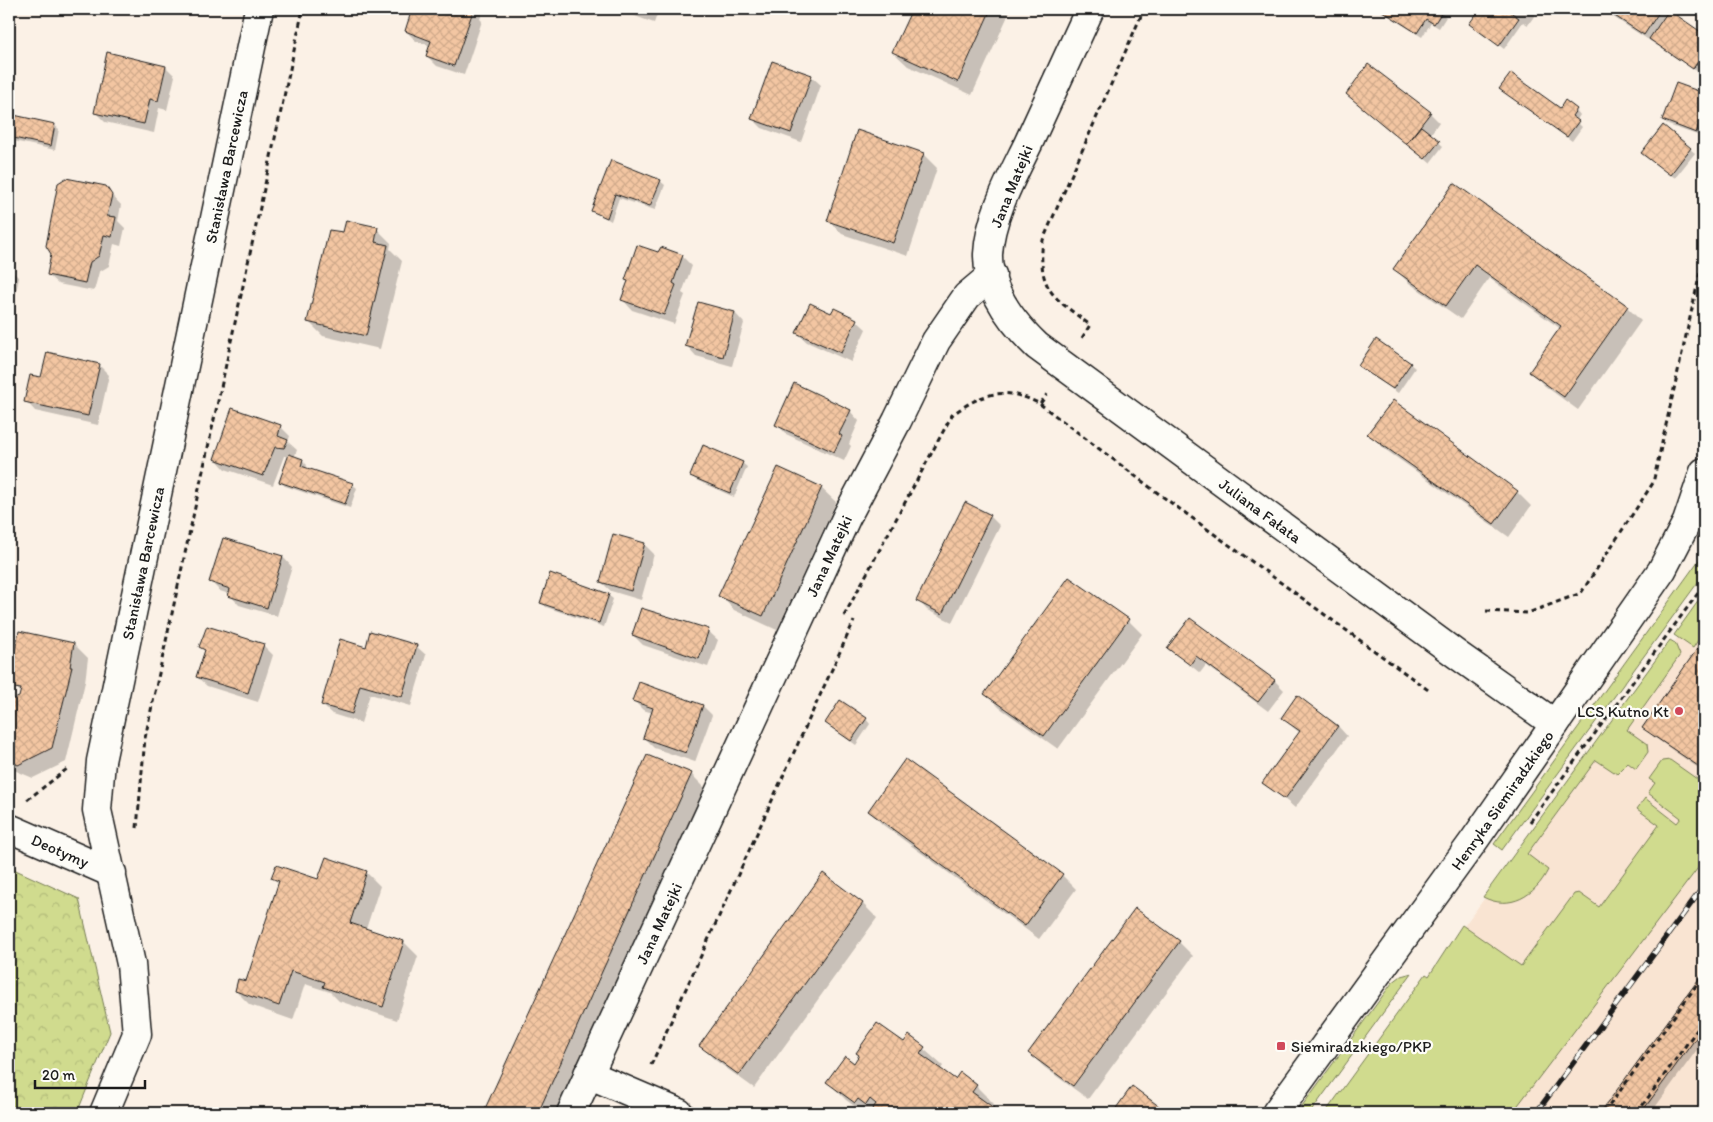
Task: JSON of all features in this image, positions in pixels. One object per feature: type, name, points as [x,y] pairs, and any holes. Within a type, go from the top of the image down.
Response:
[{"type":"street","name":"Stanisława Barcewicza","points":[[104,1113],[137,1034],[131,964],[97,810],[101,761],[259,9]]},
{"type":"street","name":"Jana Matejki","points":[[571,1113],[848,516],[936,341],[967,296],[992,275],[988,255],[992,232],[1008,186],[1090,9]]},
{"type":"street","name":"Juliana Fałata","points":[[992,275],[1001,301],[1014,324],[1036,346],[1456,654],[1555,724]]},
{"type":"street","name":"Henryka Siemiradzkiego","points":[[1276,1113],[1473,842],[1662,570],[1696,514],[1704,472]]},
{"type":"street","name":"Deotymy","points":[[9,828],[112,873]]},
{"type":"street","points":[[588,1074],[679,1113]]},
{"type":"path","points":[[138,836],[137,826],[145,738],[303,9]]},
{"type":"path","points":[[1040,404],[1090,325],[1048,289],[1042,273],[1043,240],[1144,9]]},
{"type":"path","points":[[1486,610],[1528,613],[1581,593],[1653,483],[1704,255]]},
{"type":"path","points":[[844,616],[952,415],[967,404],[995,393],[1017,394],[1040,404],[1155,491],[1431,692]]},
{"type":"path","points":[[1530,823],[1704,585]]},
{"type":"path","points":[[637,1095],[854,621]]},
{"type":"path","points":[[1604,1113],[1704,976]]},
{"type":"path","points":[[1637,1113],[1704,1020]]},
{"type":"shaded area","points":[[1704,602],[1704,1113],[1330,1113],[1464,926]]},
{"type":"green space","points":[[1704,553],[1704,574],[1502,850],[1494,844]]},
{"type":"green space","points":[[1704,593],[1704,631],[1693,648],[1674,635]]},
{"type":"green space","points":[[1670,640],[1675,643],[1680,655],[1627,730],[1647,744],[1648,752],[1636,769],[1628,763],[1617,774],[1596,760],[1527,854],[1548,870],[1543,879],[1529,894],[1512,901],[1493,901],[1483,897]]},
{"type":"green space","points":[[1670,760],[1704,784],[1704,860],[1512,1113],[1325,1113],[1426,974],[1429,976],[1462,925],[1521,966],[1574,894],[1579,893],[1599,907],[1659,825],[1637,809],[1645,798],[1677,823],[1681,818],[1648,793],[1655,783],[1649,779],[1662,761]]},
{"type":"green space","points":[[9,867],[79,899],[110,1032],[77,1113],[9,1113]]},
{"type":"green space","points":[[1412,973],[1310,1113],[1301,1113],[1302,1106],[1392,983],[1401,976]]},
{"type":"building","points":[[412,9],[471,9],[473,11],[454,66],[426,56],[431,41],[405,31]]},
{"type":"building","points":[[912,9],[991,9],[958,82],[892,52]]},
{"type":"building","points":[[1379,9],[1438,9],[1442,12],[1434,24],[1426,19],[1417,33]]},
{"type":"building","points":[[1480,9],[1506,9],[1519,18],[1499,46],[1469,24]]},
{"type":"building","points":[[1604,9],[1661,9],[1644,35]]},
{"type":"building","points":[[1669,10],[1704,34],[1704,52],[1693,69],[1649,39]]},
{"type":"building","points":[[107,52],[166,66],[158,101],[150,99],[144,124],[94,113]]},
{"type":"building","points":[[772,61],[812,75],[791,133],[751,119]]},
{"type":"building","points":[[1368,64],[1431,112],[1406,144],[1346,94]]},
{"type":"building","points":[[1511,73],[1560,108],[1565,100],[1577,109],[1572,116],[1579,121],[1567,137],[1499,89]]},
{"type":"building","points":[[1676,83],[1704,93],[1704,109],[1696,133],[1662,120]]},
{"type":"building","points":[[9,114],[55,124],[51,146],[9,137]]},
{"type":"building","points":[[1663,125],[1691,148],[1670,175],[1641,153]]},
{"type":"building","points":[[1421,126],[1440,141],[1425,159],[1406,144]]},
{"type":"building","points":[[857,130],[924,153],[893,243],[827,221]]},
{"type":"building","points":[[611,160],[661,180],[650,206],[615,194],[607,218],[591,211]]},
{"type":"building","points":[[66,178],[106,186],[112,195],[107,216],[116,217],[112,237],[104,235],[99,256],[90,262],[85,283],[47,275],[51,254],[46,246],[58,183]]},
{"type":"building","points":[[1454,183],[1628,306],[1564,397],[1529,372],[1561,326],[1475,265],[1446,306],[1393,269]]},
{"type":"building","points":[[346,220],[378,227],[375,242],[388,245],[366,336],[307,322],[329,230],[343,232]]},
{"type":"building","points":[[637,245],[658,252],[661,247],[683,255],[673,283],[676,285],[664,315],[621,300],[628,281],[625,280]]},
{"type":"building","points":[[698,302],[735,312],[723,357],[685,346]]},
{"type":"building","points":[[810,303],[831,313],[834,308],[857,319],[841,353],[796,333]]},
{"type":"building","points":[[1376,339],[1411,363],[1393,389],[1358,366]]},
{"type":"building","points":[[47,352],[100,364],[88,416],[24,402],[30,375],[41,377]]},
{"type":"building","points":[[794,383],[851,410],[839,434],[842,436],[834,452],[775,425]]},
{"type":"building","points":[[1393,400],[1518,491],[1494,524],[1367,434]]},
{"type":"building","points":[[232,408],[281,425],[278,436],[288,440],[284,448],[275,447],[263,476],[214,459]]},
{"type":"building","points":[[703,445],[743,462],[730,493],[690,476]]},
{"type":"building","points":[[289,454],[303,459],[301,466],[353,483],[345,504],[279,482]]},
{"type":"building","points":[[778,467],[822,487],[763,616],[718,596]]},
{"type":"building","points":[[965,502],[991,515],[942,614],[916,601]]},
{"type":"building","points":[[613,534],[645,543],[631,591],[600,582]]},
{"type":"building","points":[[223,538],[283,556],[267,608],[228,596],[230,589],[209,582]]},
{"type":"building","points":[[550,573],[609,594],[599,623],[540,603]]},
{"type":"building","points":[[1069,577],[1129,619],[1044,736],[984,694]]},
{"type":"building","points":[[641,608],[709,629],[699,659],[632,635]]},
{"type":"building","points":[[1190,618],[1275,680],[1258,702],[1196,656],[1190,665],[1167,648]]},
{"type":"building","points":[[207,626],[264,644],[248,693],[196,677],[205,650],[199,647]]},
{"type":"building","points":[[19,631],[74,643],[70,667],[72,667],[52,748],[18,765],[9,760],[9,701],[19,697],[21,689],[14,688],[9,677]]},
{"type":"building","points":[[370,631],[417,645],[402,697],[360,685],[352,714],[321,705],[340,639],[366,647]]},
{"type":"building","name":"LCS Kutno Kt","points":[[1704,639],[1704,770],[1642,728]]},
{"type":"building","points":[[639,682],[703,705],[686,753],[643,738],[653,708],[632,701]]},
{"type":"building","points":[[1297,695],[1338,726],[1285,799],[1262,783],[1300,731],[1281,718]]},
{"type":"building","points":[[840,700],[867,718],[851,741],[825,723]]},
{"type":"building","points":[[647,755],[692,773],[538,1113],[483,1113]]},
{"type":"building","points":[[905,759],[1063,874],[1025,926],[868,811]]},
{"type":"building","points":[[326,857],[367,871],[350,923],[404,941],[383,1007],[323,987],[325,982],[291,971],[279,1006],[235,991],[238,979],[246,981],[279,881],[271,878],[276,865],[318,879]]},
{"type":"building","points":[[823,873],[863,903],[739,1075],[699,1046]]},
{"type":"building","points":[[1135,908],[1180,941],[1073,1086],[1028,1053]]},
{"type":"building","points":[[1704,972],[1704,1027],[1641,1113],[1600,1113]]},
{"type":"building","points":[[877,1023],[904,1042],[909,1035],[925,1047],[920,1054],[955,1079],[960,1072],[977,1085],[972,1092],[998,1111],[996,1113],[874,1113],[871,1111],[876,1104],[870,1099],[866,1105],[858,1099],[855,1103],[826,1082],[845,1056],[854,1063],[859,1055],[856,1053]]},
{"type":"building","points":[[1132,1086],[1168,1113],[1117,1113],[1114,1111]]},
{"type":"railway","points":[[1536,1113],[1704,886]]},
{"type":"railway","points":[[1697,1113],[1704,1103]]},
{"type":"place","name":"LCS Kutno Kt","points":[[1679,711]]},
{"type":"place","name":"Siemiradzkiego/PKP","points":[[1281,1046]]}]
